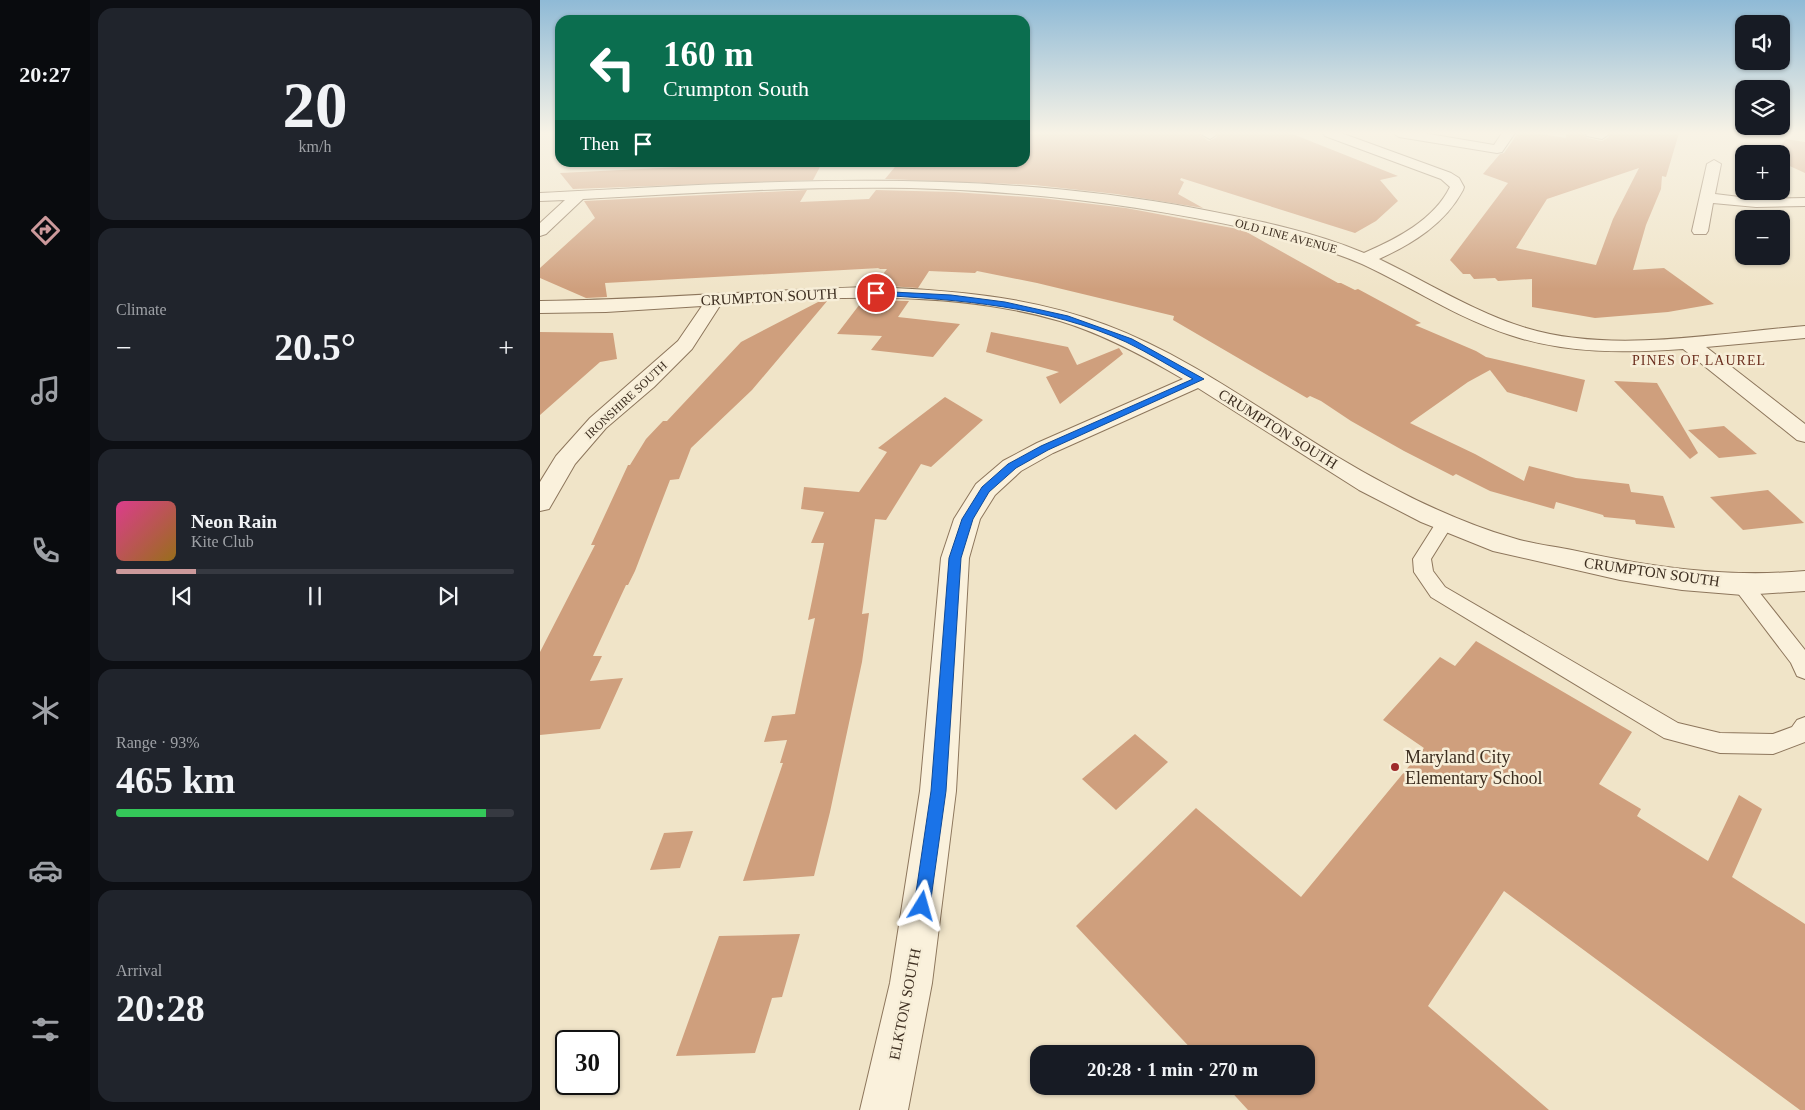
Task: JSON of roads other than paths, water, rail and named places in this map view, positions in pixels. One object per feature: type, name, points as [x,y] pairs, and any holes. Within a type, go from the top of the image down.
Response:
[{"type":"street","name":"OLD LINE AVENUE","points":[[540,197],[860,185]]},
{"type":"street","name":"OLD LINE AVENUE","points":[[924,185],[1028,190],[1153,206],[1276,231],[1365,259],[1505,328],[1536,338],[1568,344],[1602,347],[1641,346],[1805,332]]},
{"type":"street","points":[[1365,259],[1393,247],[1430,223],[1455,193],[1458,187],[1457,185]]},
{"type":"street","points":[[1700,231],[1710,185]]},
{"type":"street","points":[[540,231],[578,195]]},
{"type":"street","points":[[1707,198],[1756,203],[1805,202]]},
{"type":"street","name":"CRUMPTON SOUTH","points":[[540,308],[830,293],[892,293],[1005,304],[1065,317],[1129,341],[1200,379],[1329,462],[1406,505],[1497,543],[1607,568],[1706,584],[1805,582]]},
{"type":"street","name":"IRONSHIRE SOUTH","points":[[540,503],[565,461],[598,423],[646,382],[684,345],[715,300]]},
{"type":"street","points":[[1686,342],[1805,435]]},
{"type":"street","name":"ELKTON SOUTH","points":[[884,1110],[911,983],[938,791],[955,558],[967,519],[985,490],[1012,466],[1045,448],[1200,379]]},
{"type":"lane","points":[[1445,522],[1422,559],[1424,572],[1438,592],[1672,731],[1720,744],[1773,744],[1800,734],[1805,727]]},
{"type":"lane","points":[[1741,583],[1799,658],[1805,670]]},
{"type":"place","name":"Maryland City Elementary School","points":[[1395,767]]},
{"type":"district","name":"PINES OF LAUREL","points":[[1699,360]]}]
